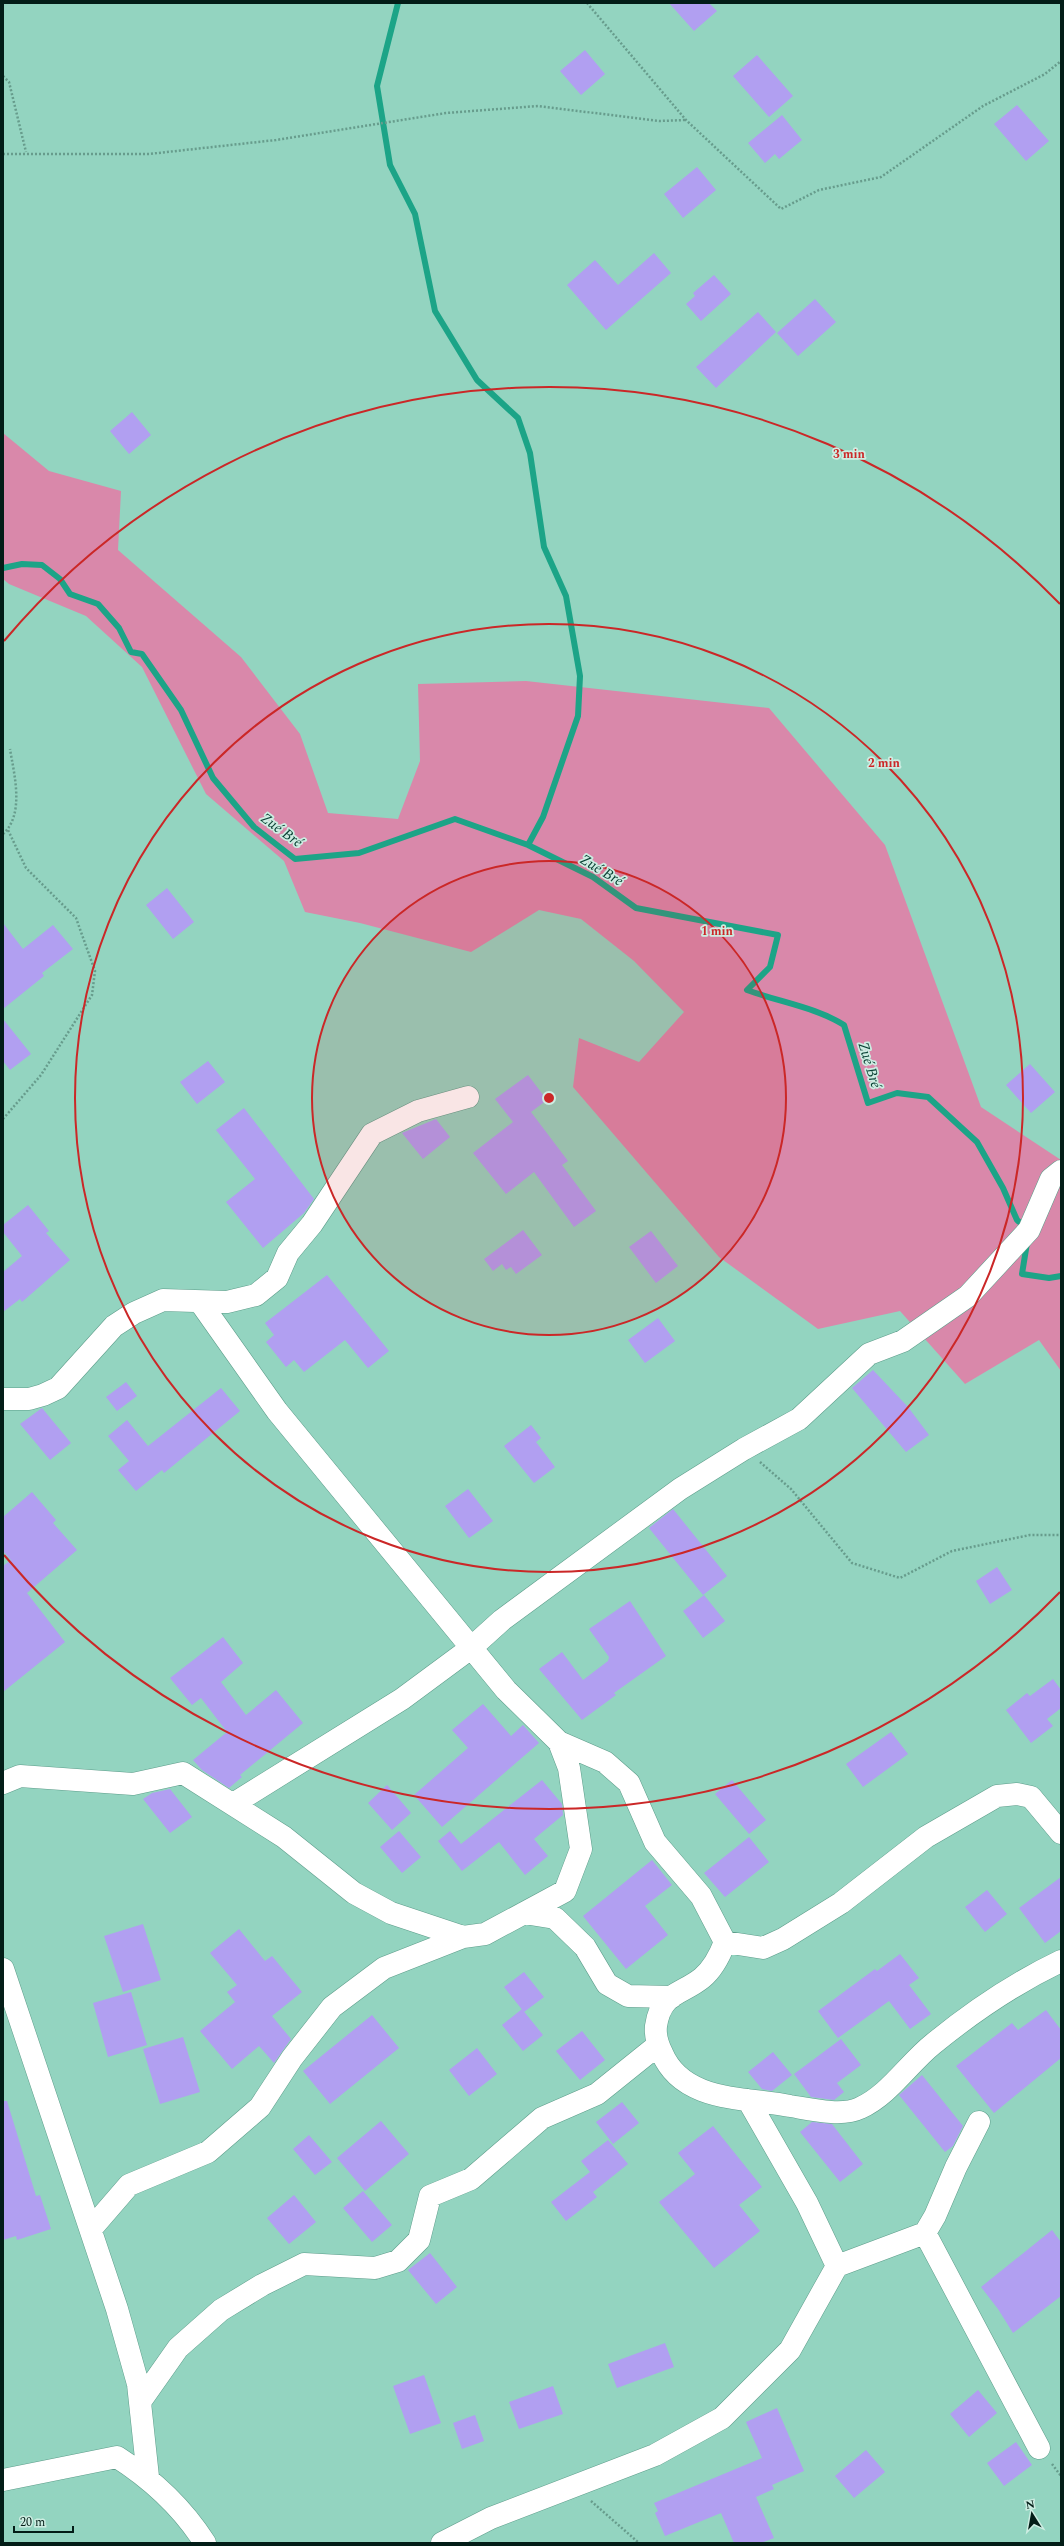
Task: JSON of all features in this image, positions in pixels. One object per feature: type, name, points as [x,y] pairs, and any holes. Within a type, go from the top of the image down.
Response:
[{"type":"street","points":[[3,1399],[29,1399],[43,1395],[58,1388],[114,1326],[134,1312],[163,1300],[227,1302],[256,1296],[277,1278],[288,1253],[312,1224],[372,1134],[418,1111],[468,1097]]},
{"type":"street","points":[[233,1804],[402,1699],[471,1648],[502,1620],[680,1489],[744,1449],[799,1419],[869,1354],[903,1341],[968,1296],[1029,1230],[1051,1179],[1061,1171]]},
{"type":"street","points":[[200,1302],[277,1411],[506,1690],[559,1742],[605,1762],[630,1783],[655,1842],[701,1896],[725,1942]]},
{"type":"street","points":[[91,2229],[129,2185],[208,2152],[260,2107],[292,2058],[332,2007],[384,1968],[463,1937],[485,1934],[565,1891],[581,1849],[569,1768],[559,1742]]},
{"type":"street","points":[[3,1783],[20,1776],[133,1784],[183,1773],[284,1837],[354,1893],[391,1913],[463,1937]]},
{"type":"street","points":[[725,1942],[763,1948],[783,1939],[841,1902],[926,1837],[997,1796],[1017,1794],[1031,1798],[1061,1833]]},
{"type":"street","points":[[524,1913],[555,1918],[585,1947],[607,1984],[628,1996],[672,1997]]},
{"type":"street","points":[[725,1942],[718,1958],[702,1978],[678,1990],[662,2008],[656,2028],[658,2045],[666,2064],[682,2080],[714,2095],[817,2112],[858,2109],[880,2096],[932,2045],[990,2001],[1061,1961]]},
{"type":"street","points":[[3,1969],[117,2309],[138,2384],[148,2477]]},
{"type":"street","points":[[140,2402],[178,2348],[221,2310],[262,2285],[304,2264],[375,2268],[398,2261],[419,2240],[430,2196],[471,2179],[542,2118],[597,2094],[658,2045]]},
{"type":"street","points":[[748,2100],[807,2203],[837,2266]]},
{"type":"street","points":[[442,2543],[491,2518],[572,2486],[619,2471],[655,2455],[722,2418],[790,2350],[837,2266],[925,2233],[935,2216],[956,2167],[979,2122]]},
{"type":"street","points":[[925,2233],[1039,2448]]},
{"type":"street","points":[[3,2480],[117,2457],[148,2477],[188,2517],[205,2543]]},
{"type":"path","points":[[587,3],[686,120],[781,209],[819,190],[882,177],[983,106],[1045,74],[1061,61]]},
{"type":"path","points":[[3,76],[9,82],[26,152]]},
{"type":"path","points":[[3,154],[26,152],[149,154],[276,140],[446,113],[538,106],[659,121],[686,120]]},
{"type":"path","points":[[3,834],[8,830],[17,802],[10,749]]},
{"type":"path","points":[[3,1119],[41,1075],[92,995],[95,970],[76,918],[26,868],[8,830]]},
{"type":"path","points":[[744,1449],[791,1489],[852,1563],[900,1578],[952,1551],[1030,1535],[1061,1535]]},
{"type":"path","points":[[572,2486],[639,2543]]},
{"type":"shaded area","points":[[3,433],[49,471],[121,491],[118,550],[241,657],[300,734],[328,813],[398,819],[420,761],[418,684],[526,681],[769,708],[885,845],[981,1107],[1061,1160],[1061,1371],[1039,1340],[965,1384],[900,1311],[818,1329],[719,1257],[573,1087],[579,1038],[639,1062],[684,1012],[634,961],[581,919],[539,910],[471,952],[360,923],[305,912],[284,861],[206,794],[142,667],[86,616],[9,584],[3,579]]},
{"type":"building","points":[[669,3],[709,3],[717,11],[694,31]]},
{"type":"building","points":[[585,50],[605,74],[581,95],[560,71]]},
{"type":"building","points":[[757,55],[793,96],[769,117],[733,76]]},
{"type":"building","points":[[1017,105],[1049,141],[1026,161],[994,124]]},
{"type":"building","points":[[782,115],[802,140],[779,159],[775,154],[765,163],[748,143]]},
{"type":"building","points":[[697,167],[716,190],[683,218],[664,194]]},
{"type":"building","points":[[654,253],[671,273],[606,330],[567,285],[595,260],[618,285]]},
{"type":"building","points":[[714,275],[731,294],[701,321],[686,304],[695,296],[693,293]]},
{"type":"building","points":[[815,299],[836,322],[798,356],[777,333]]},
{"type":"building","points":[[758,312],[776,332],[716,388],[696,367]]},
{"type":"building","points":[[132,412],[151,435],[129,454],[110,431]]},
{"type":"building","points":[[167,888],[194,922],[173,939],[146,905]]},
{"type":"building","points":[[3,923],[23,949],[53,925],[73,949],[42,973],[44,976],[3,1009]]},
{"type":"building","points":[[3,1019],[31,1054],[10,1070],[3,1061]]},
{"type":"building","points":[[208,1061],[225,1082],[197,1104],[180,1082]]},
{"type":"building","points":[[1030,1064],[1055,1092],[1031,1113],[1006,1085]]},
{"type":"building","points":[[528,1075],[547,1100],[531,1112],[568,1161],[562,1165],[596,1211],[574,1227],[534,1172],[506,1194],[473,1153],[513,1122],[495,1099]]},
{"type":"building","points":[[244,1108],[314,1199],[304,1213],[263,1248],[226,1202],[255,1179],[216,1130]]},
{"type":"building","points":[[436,1119],[450,1137],[423,1159],[402,1133]]},
{"type":"building","points":[[28,1205],[49,1231],[46,1233],[70,1260],[22,1302],[20,1299],[3,1312],[3,1272],[22,1256],[3,1232],[3,1225]]},
{"type":"building","points":[[523,1230],[542,1255],[516,1274],[511,1267],[506,1270],[502,1264],[493,1271],[484,1259]]},
{"type":"building","points":[[651,1231],[678,1266],[656,1283],[629,1247]]},
{"type":"building","points":[[327,1275],[389,1351],[368,1368],[345,1340],[304,1372],[294,1360],[286,1367],[266,1342],[274,1335],[265,1323]]},
{"type":"building","points":[[658,1318],[675,1341],[645,1363],[628,1340]]},
{"type":"building","points":[[873,1370],[908,1407],[929,1435],[906,1452],[852,1388]]},
{"type":"building","points":[[126,1382],[137,1396],[117,1411],[106,1397]]},
{"type":"building","points":[[221,1388],[240,1411],[164,1473],[162,1470],[136,1491],[118,1470],[129,1461],[108,1436],[127,1420],[148,1446]]},
{"type":"building","points":[[42,1408],[71,1443],[50,1460],[20,1424]]},
{"type":"building","points":[[531,1425],[541,1438],[536,1442],[555,1467],[534,1483],[504,1446]]},
{"type":"building","points":[[468,1489],[493,1521],[469,1538],[445,1506]]},
{"type":"building","points":[[32,1492],[56,1520],[53,1523],[77,1550],[27,1593],[65,1642],[3,1692],[3,1566],[11,1560],[3,1551],[3,1517]]},
{"type":"building","points":[[673,1509],[727,1576],[703,1595],[649,1528]]},
{"type":"building","points":[[997,1567],[1012,1590],[990,1604],[976,1581]]},
{"type":"building","points":[[704,1595],[725,1621],[703,1638],[683,1611]]},
{"type":"building","points":[[630,1601],[666,1656],[614,1693],[616,1695],[582,1720],[539,1669],[562,1652],[583,1680],[608,1661],[609,1657],[589,1629]]},
{"type":"building","points":[[223,1637],[243,1663],[221,1682],[246,1715],[276,1690],[303,1723],[240,1775],[242,1777],[229,1788],[202,1770],[193,1760],[227,1732],[201,1698],[192,1705],[170,1678]]},
{"type":"building","points":[[1053,1679],[1061,1690],[1061,1708],[1047,1719],[1053,1726],[1031,1743],[1006,1710],[1027,1693],[1030,1696]]},
{"type":"building","points":[[483,1704],[511,1736],[523,1725],[539,1743],[442,1827],[414,1795],[468,1748],[452,1730]]},
{"type":"building","points":[[891,1732],[908,1754],[863,1787],[846,1764]]},
{"type":"building","points":[[542,1780],[562,1804],[563,1815],[534,1839],[548,1856],[525,1875],[499,1842],[462,1871],[438,1841],[450,1831],[461,1844]]},
{"type":"building","points":[[732,1780],[766,1820],[749,1834],[715,1794]]},
{"type":"building","points":[[387,1785],[411,1813],[392,1830],[368,1803]]},
{"type":"building","points":[[170,1789],[192,1817],[170,1833],[143,1799],[152,1793]]},
{"type":"building","points":[[399,1831],[421,1857],[402,1873],[380,1847]]},
{"type":"building","points":[[749,1837],[769,1862],[725,1897],[704,1873]]},
{"type":"building","points":[[652,1860],[672,1885],[645,1906],[668,1935],[626,1969],[583,1916]]},
{"type":"building","points":[[1061,1877],[1061,1931],[1045,1943],[1019,1908]]},
{"type":"building","points":[[987,1890],[1007,1914],[985,1932],[965,1907]]},
{"type":"building","points":[[143,1924],[161,1980],[123,1992],[104,1936]]},
{"type":"building","points":[[239,1929],[265,1961],[272,1956],[302,1992],[272,2016],[291,2039],[274,2063],[259,2046],[232,2069],[200,2031],[235,2002],[227,1992],[237,1985],[210,1953]]},
{"type":"building","points":[[900,1954],[919,1978],[909,1985],[931,2014],[910,2029],[889,2001],[838,2038],[818,2011],[875,1969],[877,1971]]},
{"type":"building","points":[[524,1972],[544,1997],[524,2012],[504,1987]]},
{"type":"building","points":[[131,1992],[147,2045],[108,2057],[93,2003]]},
{"type":"building","points":[[522,2009],[543,2035],[523,2051],[502,2025]]},
{"type":"building","points":[[1046,2010],[1061,2030],[1061,2058],[994,2113],[956,2066],[1012,2023],[1018,2030]]},
{"type":"building","points":[[372,2015],[399,2048],[330,2104],[303,2071]]},
{"type":"building","points":[[582,2031],[605,2060],[580,2080],[556,2051]]},
{"type":"building","points":[[183,2037],[200,2092],[160,2104],[143,2049]]},
{"type":"building","points":[[841,2039],[861,2065],[837,2083],[844,2092],[834,2100],[811,2097],[794,2074]]},
{"type":"building","points":[[477,2048],[497,2074],[469,2096],[449,2070]]},
{"type":"building","points":[[773,2052],[792,2075],[772,2091],[762,2089],[748,2072]]},
{"type":"building","points":[[922,2075],[963,2126],[953,2146],[945,2152],[899,2095]]},
{"type":"building","points":[[3,2101],[7,2101],[36,2196],[40,2195],[51,2229],[17,2240],[16,2236],[3,2240]]},
{"type":"building","points":[[622,2102],[639,2123],[613,2144],[596,2122]]},
{"type":"building","points":[[381,2121],[409,2154],[365,2191],[337,2158]]},
{"type":"building","points":[[812,2122],[832,2124],[863,2164],[840,2182],[800,2132]]},
{"type":"building","points":[[713,2126],[762,2187],[739,2205],[760,2231],[714,2268],[659,2202],[695,2174],[678,2153]]},
{"type":"building","points":[[309,2135],[332,2162],[315,2175],[293,2149]]},
{"type":"building","points":[[608,2140],[628,2164],[593,2192],[597,2197],[566,2221],[551,2202],[590,2172],[581,2161]]},
{"type":"building","points":[[363,2191],[392,2225],[372,2242],[343,2208]]},
{"type":"building","points":[[294,2195],[316,2222],[289,2244],[267,2218]]},
{"type":"building","points":[[1052,2230],[1061,2242],[1061,2296],[1013,2333],[998,2309],[981,2287]]},
{"type":"building","points":[[430,2253],[457,2287],[436,2304],[408,2270]]},
{"type":"building","points":[[665,2343],[674,2367],[617,2388],[608,2364]]},
{"type":"building","points":[[424,2375],[441,2423],[410,2434],[393,2386]]},
{"type":"building","points":[[553,2386],[563,2414],[519,2429],[509,2402]]},
{"type":"building","points":[[978,2390],[997,2413],[969,2437],[950,2414]]},
{"type":"building","points":[[777,2408],[804,2471],[772,2485],[774,2489],[756,2497],[774,2538],[761,2543],[734,2543],[721,2513],[665,2536],[655,2513],[658,2511],[654,2503],[762,2458],[746,2422]]},
{"type":"building","points":[[475,2415],[484,2441],[462,2449],[453,2423]]},
{"type":"building","points":[[1016,2442],[1032,2465],[1004,2486],[987,2463]]},
{"type":"building","points":[[866,2450],[885,2472],[854,2498],[835,2476]]},
{"type":"waterway","points":[[398,3],[377,86],[390,165],[415,214],[435,311],[477,380],[518,418],[530,453],[544,547],[566,596],[580,676],[578,716],[543,817],[528,845]]},
{"type":"waterway","name":"Zué Bré","points":[[3,568],[22,564],[42,565],[60,579],[70,594],[98,604],[119,628],[131,652],[142,654],[181,710],[213,778],[254,827],[295,859],[359,853],[455,819],[528,845],[593,877],[636,908],[778,935],[770,967],[747,990],[809,1009],[844,1025],[868,1103],[897,1093],[928,1097],[977,1142],[1003,1188],[1017,1220],[1026,1228]]},
{"type":"waterway","name":"Zué Bré","points":[[1027,1243],[1022,1274],[1049,1278],[1061,1276]]}]
